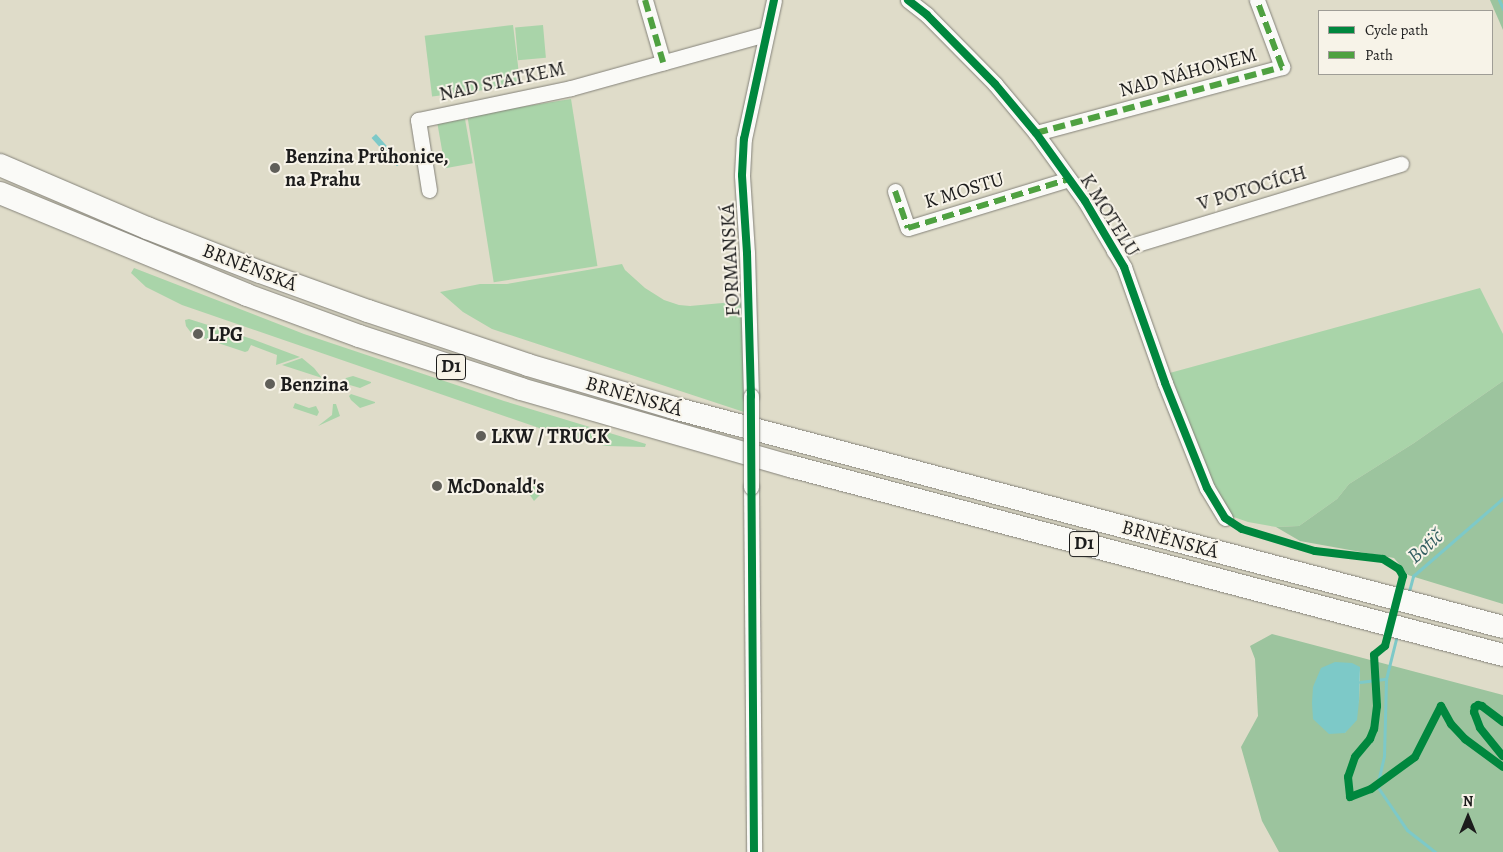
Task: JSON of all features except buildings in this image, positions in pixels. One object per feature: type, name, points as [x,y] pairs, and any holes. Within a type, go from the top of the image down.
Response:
[{"type":"highway","name":"BRNĚNSKÁ","points":[[0,165],[147,228],[269,275],[368,311],[528,364],[674,408],[1503,627]]},
{"type":"highway","name":"BRNĚNSKÁ","points":[[0,193],[248,295],[368,339],[522,389],[790,466],[1503,655]]},
{"type":"street","points":[[645,0],[663,62]]},
{"type":"street","name":"FORMANSKÁ","points":[[754,852],[751,396],[747,253],[742,176],[744,139],[774,0]]},
{"type":"street","name":"K MOTELU","points":[[908,0],[927,15],[995,84],[1036,133],[1069,179],[1124,267],[1165,383],[1207,488],[1225,518]]},
{"type":"street","name":"NAD NÁHONEM","points":[[1036,133],[1282,67],[1257,0]]},
{"type":"street","name":"NAD STATKEM","points":[[429,190],[418,120],[571,88],[766,34]]},
{"type":"street","name":"V POTOCÍCH","points":[[1114,251],[1401,164]]},
{"type":"street","name":"K MOSTU","points":[[895,191],[908,228],[1069,179]]},
{"type":"green space","points":[[1490,0],[1503,0],[1503,30]]},
{"type":"green space","points":[[513,25],[520,86],[432,96],[425,36]]},
{"type":"green space","points":[[543,25],[546,58],[518,60],[515,27]]},
{"type":"green space","points":[[571,99],[597,266],[494,282],[467,115]]},
{"type":"green space","points":[[465,119],[473,163],[445,168],[437,124]]},
{"type":"green space","points":[[622,264],[625,270],[645,288],[664,300],[679,305],[690,306],[744,301],[744,412],[492,329],[463,312],[440,292],[480,284],[507,284]]},
{"type":"green space","points":[[134,268],[304,334],[504,401],[646,444],[645,447],[607,446],[574,440],[182,305],[146,287],[131,273]]},
{"type":"green space","points":[[1480,288],[1503,334],[1503,381],[1414,443],[1349,484],[1337,499],[1299,526],[1276,527],[1248,522],[1228,515],[1205,473],[1166,374]]},
{"type":"green space","points":[[189,319],[300,357],[276,365],[277,355],[251,345],[248,351],[245,352],[203,338],[205,331],[195,327],[192,334],[186,326],[185,320]]},
{"type":"green space","points":[[302,358],[314,368],[322,378],[282,365]]},
{"type":"green space","points":[[353,376],[371,383],[360,388],[343,383],[346,378]]},
{"type":"green space","points":[[1503,381],[1503,604],[1408,575],[1394,558],[1300,541],[1276,527],[1299,526],[1337,499],[1349,484],[1414,443]]},
{"type":"green space","points":[[351,394],[375,403],[360,408],[351,400],[349,396]]},
{"type":"green space","points":[[295,403],[309,408],[316,406],[319,412],[317,416],[293,408]]},
{"type":"green space","points":[[333,404],[336,404],[340,416],[318,426],[332,415]]},
{"type":"green space","points":[[528,481],[546,489],[534,501],[523,485]]},
{"type":"green space","points":[[1272,634],[1503,695],[1503,852],[1279,852],[1262,821],[1241,747],[1258,716],[1255,659],[1250,646]],"holes":[[[1360,668],[1359,701],[1345,733]]]},
{"type":"water","points":[[376,134],[401,162],[397,166],[372,138]]},
{"type":"water","points":[[1335,662],[1352,663],[1360,667],[1359,701],[1357,720],[1345,733],[1329,734],[1313,719],[1313,687],[1321,668]]},
{"type":"waterway","points":[[1499,0],[1503,9]]},
{"type":"waterway","name":"Botič","points":[[1408,595],[1413,576],[1503,498]]},
{"type":"waterway","name":"Botič","points":[[1397,635],[1386,679],[1384,756],[1377,786],[1407,830],[1435,852]]},
{"type":"waterway","points":[[1360,682],[1386,679]]},
{"type":"marked path","points":[[645,0],[663,62]]},
{"type":"marked path","points":[[1036,133],[1282,67],[1257,0]]},
{"type":"marked path","points":[[895,191],[908,228],[1069,179]]},
{"type":"cycle path","points":[[754,852],[751,396],[747,253],[742,175],[744,139],[774,0]]},
{"type":"cycle path","points":[[908,0],[927,15],[995,84],[1036,133],[1085,201],[1124,267],[1165,383],[1207,488],[1225,518],[1242,529],[1315,551],[1383,559],[1399,569],[1403,576],[1385,646],[1374,655],[1377,706],[1374,729],[1370,739],[1355,757],[1348,777],[1350,797],[1371,789],[1415,757],[1441,706]]},
{"type":"cycle path","points":[[1503,722],[1482,706],[1478,705],[1475,707],[1474,712],[1480,728],[1503,756]]},
{"type":"cycle path","points":[[1441,706],[1451,724],[1465,739],[1503,767]]},
{"type":"place","name":"Benzina Průhonice, na Prahu","points":[[275,168]]},
{"type":"place","name":"LPG","points":[[198,334]]},
{"type":"place","name":"Benzina","points":[[270,384]]},
{"type":"place","name":"LKW / TRUCK","points":[[481,436]]},
{"type":"place","name":"McDonald's","points":[[437,486]]}]
